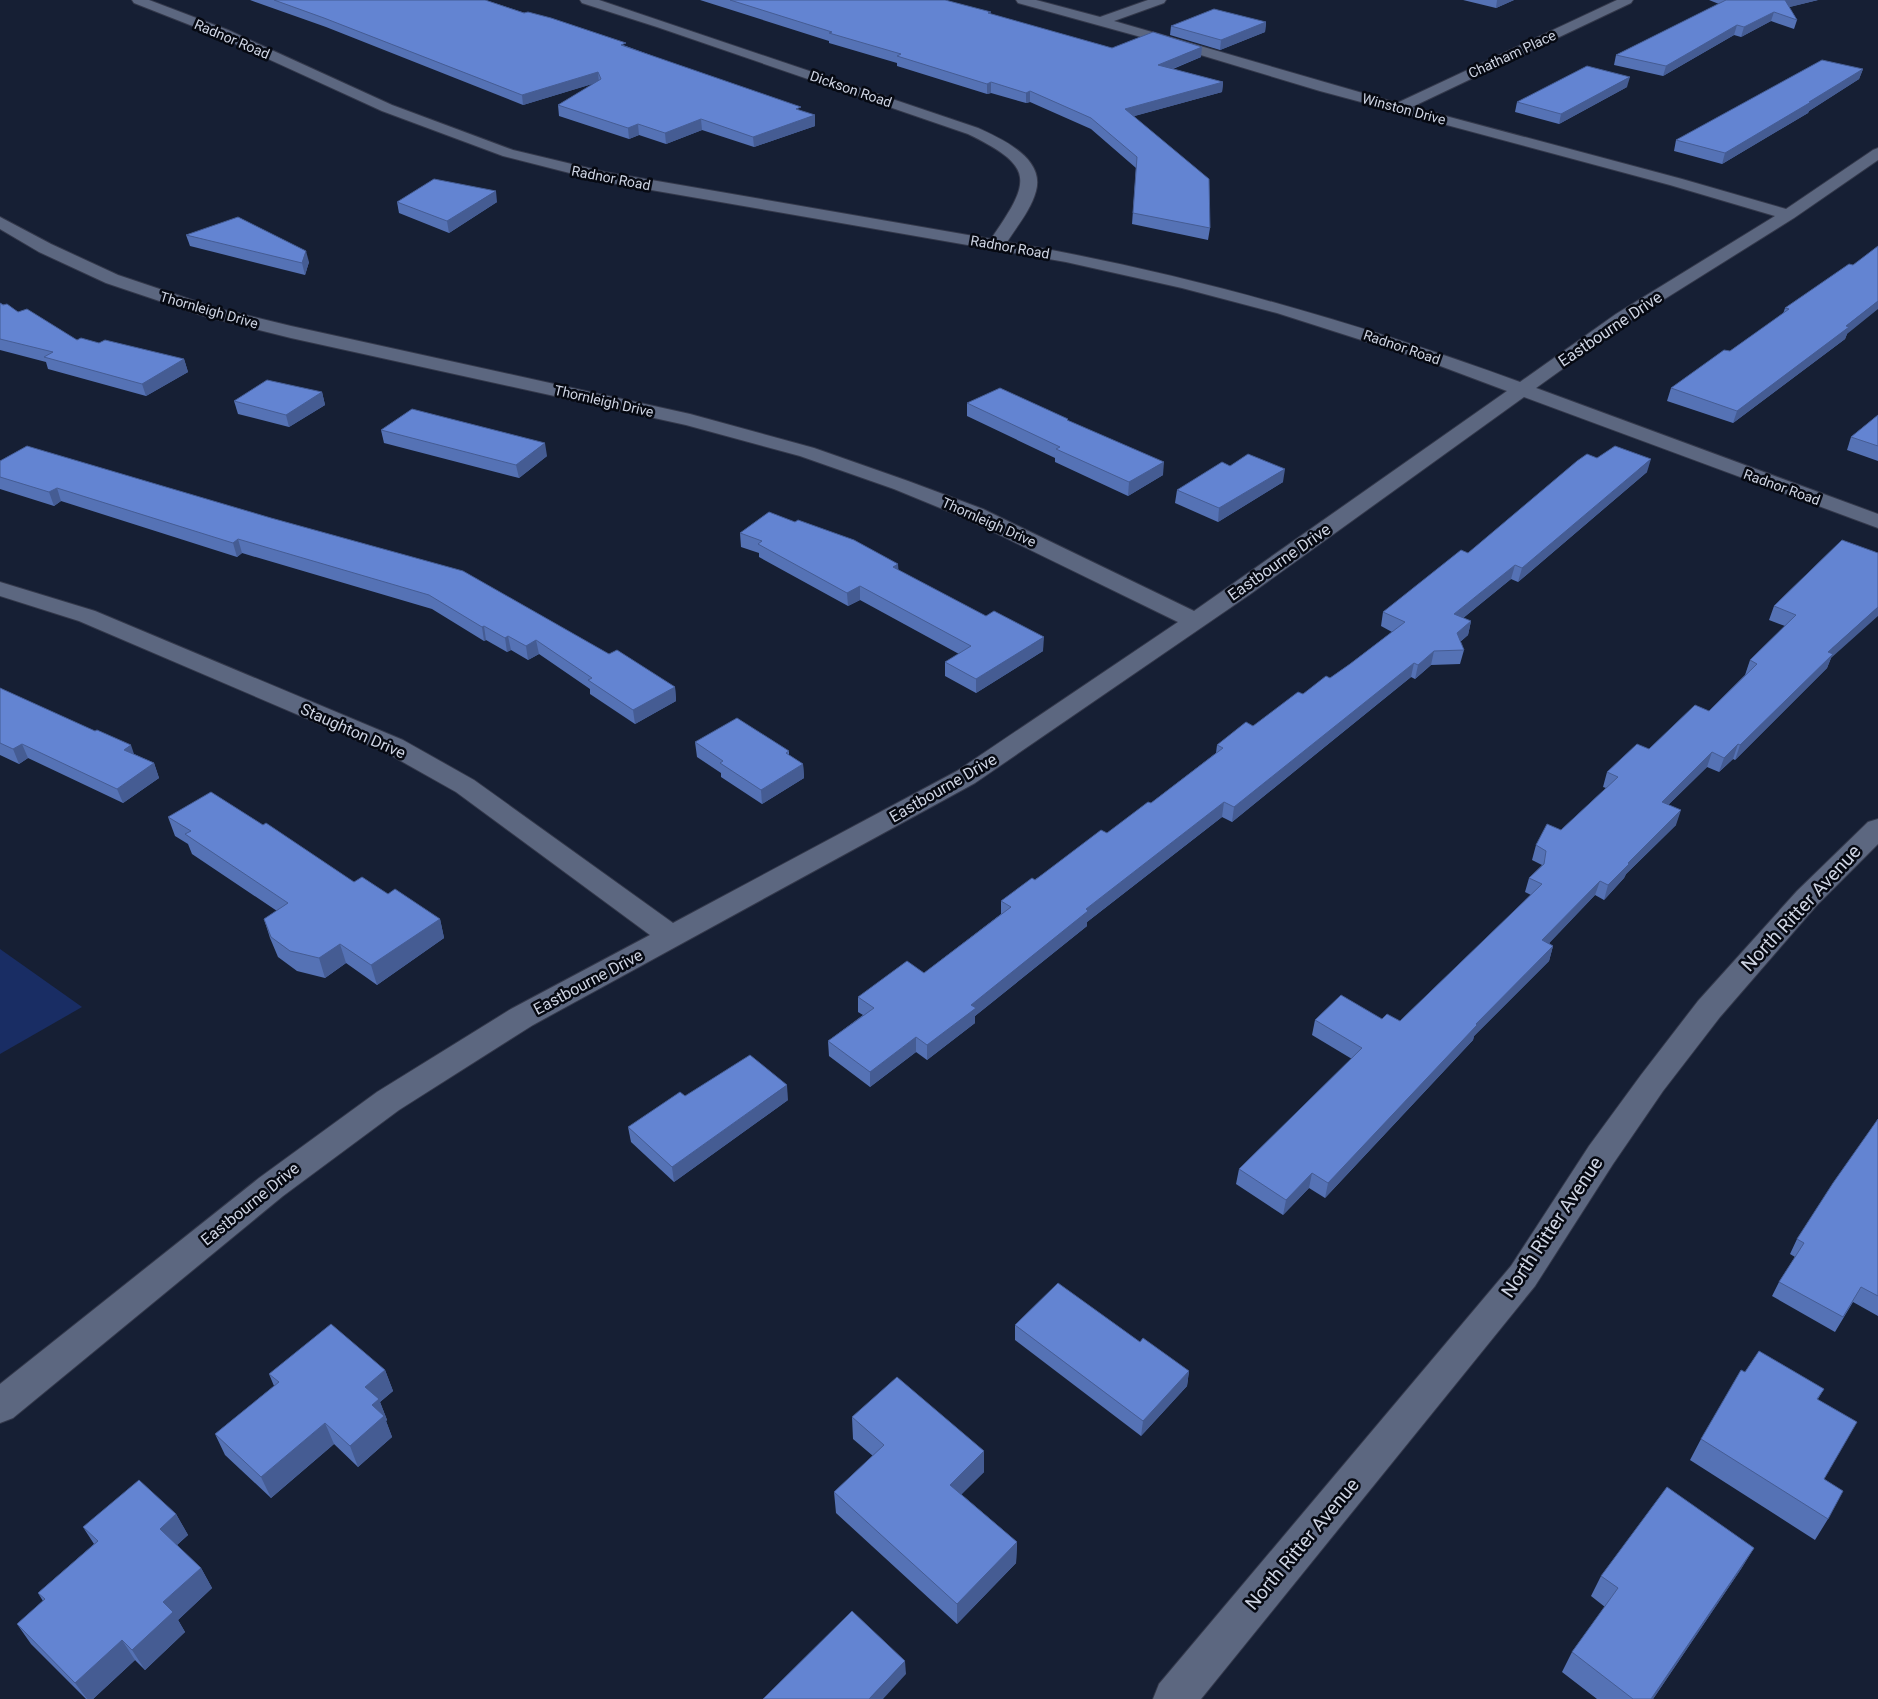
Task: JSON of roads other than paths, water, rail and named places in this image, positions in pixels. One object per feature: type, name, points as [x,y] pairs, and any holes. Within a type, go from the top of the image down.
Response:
[{"type":"street","name":"Radnor Road","points":[[138,0],[223,34],[387,108],[508,153],[605,178],[1066,257],[1154,276],[1283,309],[1373,337],[1878,521]]},
{"type":"street","name":"Dickson Road","points":[[586,0],[654,21],[972,130],[1002,145],[1024,165],[1029,186],[1024,200],[996,245]]},
{"type":"street","name":"Winston Drive","points":[[1022,0],[1102,21],[1398,108],[1540,145],[1788,215]]},
{"type":"street","points":[[1102,21],[1160,0]]},
{"type":"street","name":"Chatham Place","points":[[1398,108],[1627,0]]},
{"type":"street","name":"Eastbourne Drive","points":[[0,1406],[271,1187],[388,1101],[522,1017],[966,778],[1194,621],[1622,318],[1788,215],[1878,152]]},
{"type":"street","name":"Thornleigh Drive","points":[[0,222],[45,248],[112,279],[210,312],[291,332],[690,420],[807,452],[943,501],[1026,538],[1194,621]]},
{"type":"street","name":"Staughton Drive","points":[[0,589],[87,616],[394,746],[464,786],[672,936]]},
{"type":"street","name":"North Ritter Avenue","points":[[1174,1699],[1523,1276],[1616,1132],[1709,1009],[1807,898],[1878,828]]}]
